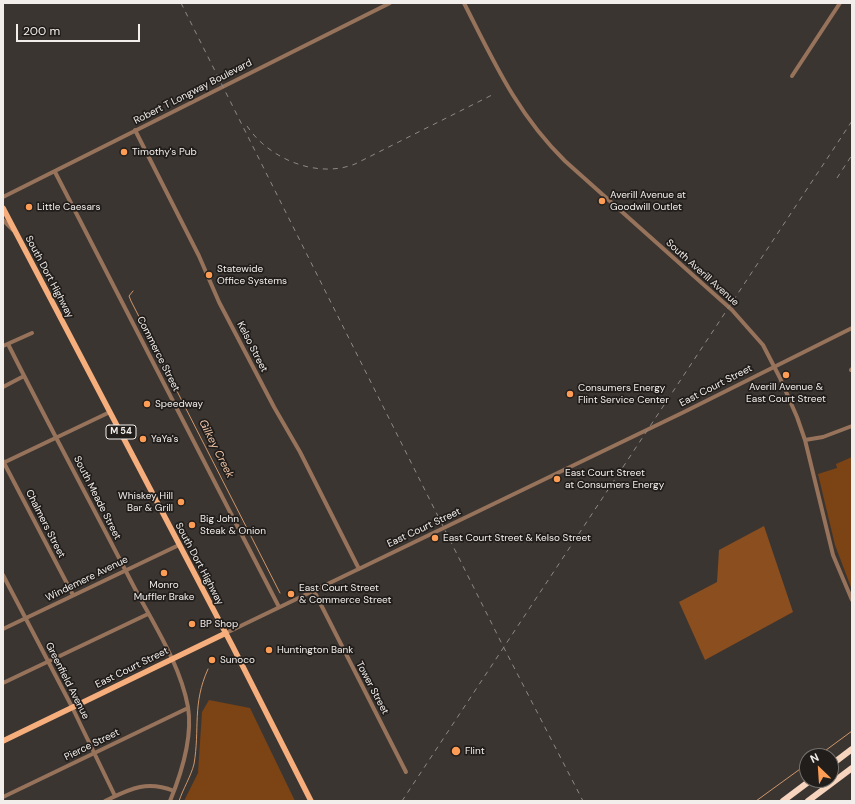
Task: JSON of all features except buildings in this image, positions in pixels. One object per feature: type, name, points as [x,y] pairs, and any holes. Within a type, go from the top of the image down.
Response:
[{"type":"highway","points":[[839,759],[852,749]]},
{"type":"highway","points":[[808,801],[852,768]]},
{"type":"highway","points":[[782,801],[800,788]]},
{"type":"main road","name":"South Dort Highway","points":[[3,208],[226,633],[311,801]]},
{"type":"main road","name":"East Court Street","points":[[3,741],[226,633]]},
{"type":"street","name":"Robert T Longway Boulevard","points":[[3,197],[390,3]]},
{"type":"street","name":"South Averill Avenue","points":[[464,3],[509,90],[541,136],[566,161],[732,310],[758,339],[775,367],[797,416],[805,440],[833,555],[852,600]]},
{"type":"street","points":[[792,76],[840,3]]},
{"type":"street","name":"Kelso Street","points":[[135,130],[199,256],[219,302],[274,407],[300,452],[359,569]]},
{"type":"street","name":"Commerce Street","points":[[55,172],[279,607]]},
{"type":"street","points":[[3,220],[15,232]]},
{"type":"street","name":"East Court Street","points":[[226,633],[674,418],[852,328]]},
{"type":"street","points":[[3,346],[32,333]]},
{"type":"street","name":"South Meade Street","points":[[8,344],[172,659],[183,686],[188,708],[186,744],[174,792],[170,801]]},
{"type":"street","points":[[3,387],[24,376]]},
{"type":"street","points":[[3,462],[110,412]]},
{"type":"street","points":[[805,440],[823,437],[852,426]]},
{"type":"street","name":"Chalmers Street","points":[[3,462],[73,595]]},
{"type":"street","name":"Windemere Avenue","points":[[3,629],[179,545]]},
{"type":"street","name":"Greenfield Avenue","points":[[3,575],[72,707],[115,796]]},
{"type":"street","name":"Tower Street","points":[[314,590],[406,772]]},
{"type":"street","points":[[3,683],[148,614]]},
{"type":"street","name":"Pierce Street","points":[[3,797],[188,708]]},
{"type":"street","points":[[105,801],[144,785],[162,786],[174,792]]},
{"type":"shaded area","points":[[852,457],[852,590],[835,545],[818,474],[837,468],[836,464]]},
{"type":"shaded area","points":[[764,526],[793,612],[705,660],[679,602],[717,582],[719,550]]},
{"type":"shaded area","points":[[209,700],[250,708],[295,801],[184,801],[198,773],[202,712]]},
{"type":"waterway","name":"Gilkey Creek","points":[[133,291],[129,296],[131,301],[280,593]]},
{"type":"waterway","name":"Gilkey Creek","points":[[179,801],[194,764],[198,705],[203,682],[208,669]]},
{"type":"waterway","points":[[829,748],[852,731]]},
{"type":"waterway","points":[[756,801],[799,770]]},
{"type":"railway","points":[[181,3],[504,648],[583,801]]},
{"type":"railway","points":[[247,126],[256,138],[268,148],[295,163],[325,169],[340,168],[355,164],[492,95]]},
{"type":"railway","points":[[402,801],[852,121]]},
{"type":"railway","points":[[837,178],[852,155]]},
{"type":"place","name":"Timothy's Pub","points":[[124,152]]},
{"type":"place","name":"Averill Avenue at Goodwill Outlet","points":[[602,201]]},
{"type":"place","name":"Little Caesars","points":[[29,207]]},
{"type":"place","name":"Statewide Office Systems","points":[[209,275]]},
{"type":"place","name":"Averill Avenue & East Court Street","points":[[786,375]]},
{"type":"place","name":"Consumers Energy Flint Service Center","points":[[570,394]]},
{"type":"place","name":"Speedway","points":[[147,404]]},
{"type":"place","name":"YaYa's","points":[[143,439]]},
{"type":"place","name":"East Court Street at Consumers Energy","points":[[557,479]]},
{"type":"place","name":"Whiskey Hill Bar & Grill","points":[[181,502]]},
{"type":"place","name":"Big John Steak & Onion","points":[[192,525]]},
{"type":"place","name":"East Court Street & Kelso Street","points":[[435,538]]},
{"type":"place","name":"Monro Muffler Brake","points":[[164,573]]},
{"type":"place","name":"East Court Street & Commerce Street","points":[[291,594]]},
{"type":"place","name":"BP Shop","points":[[192,624]]},
{"type":"place","name":"Huntington Bank","points":[[269,650]]},
{"type":"place","name":"Sunoco","points":[[212,660]]},
{"type":"place","name":"Flint","points":[[456,751]]}]
